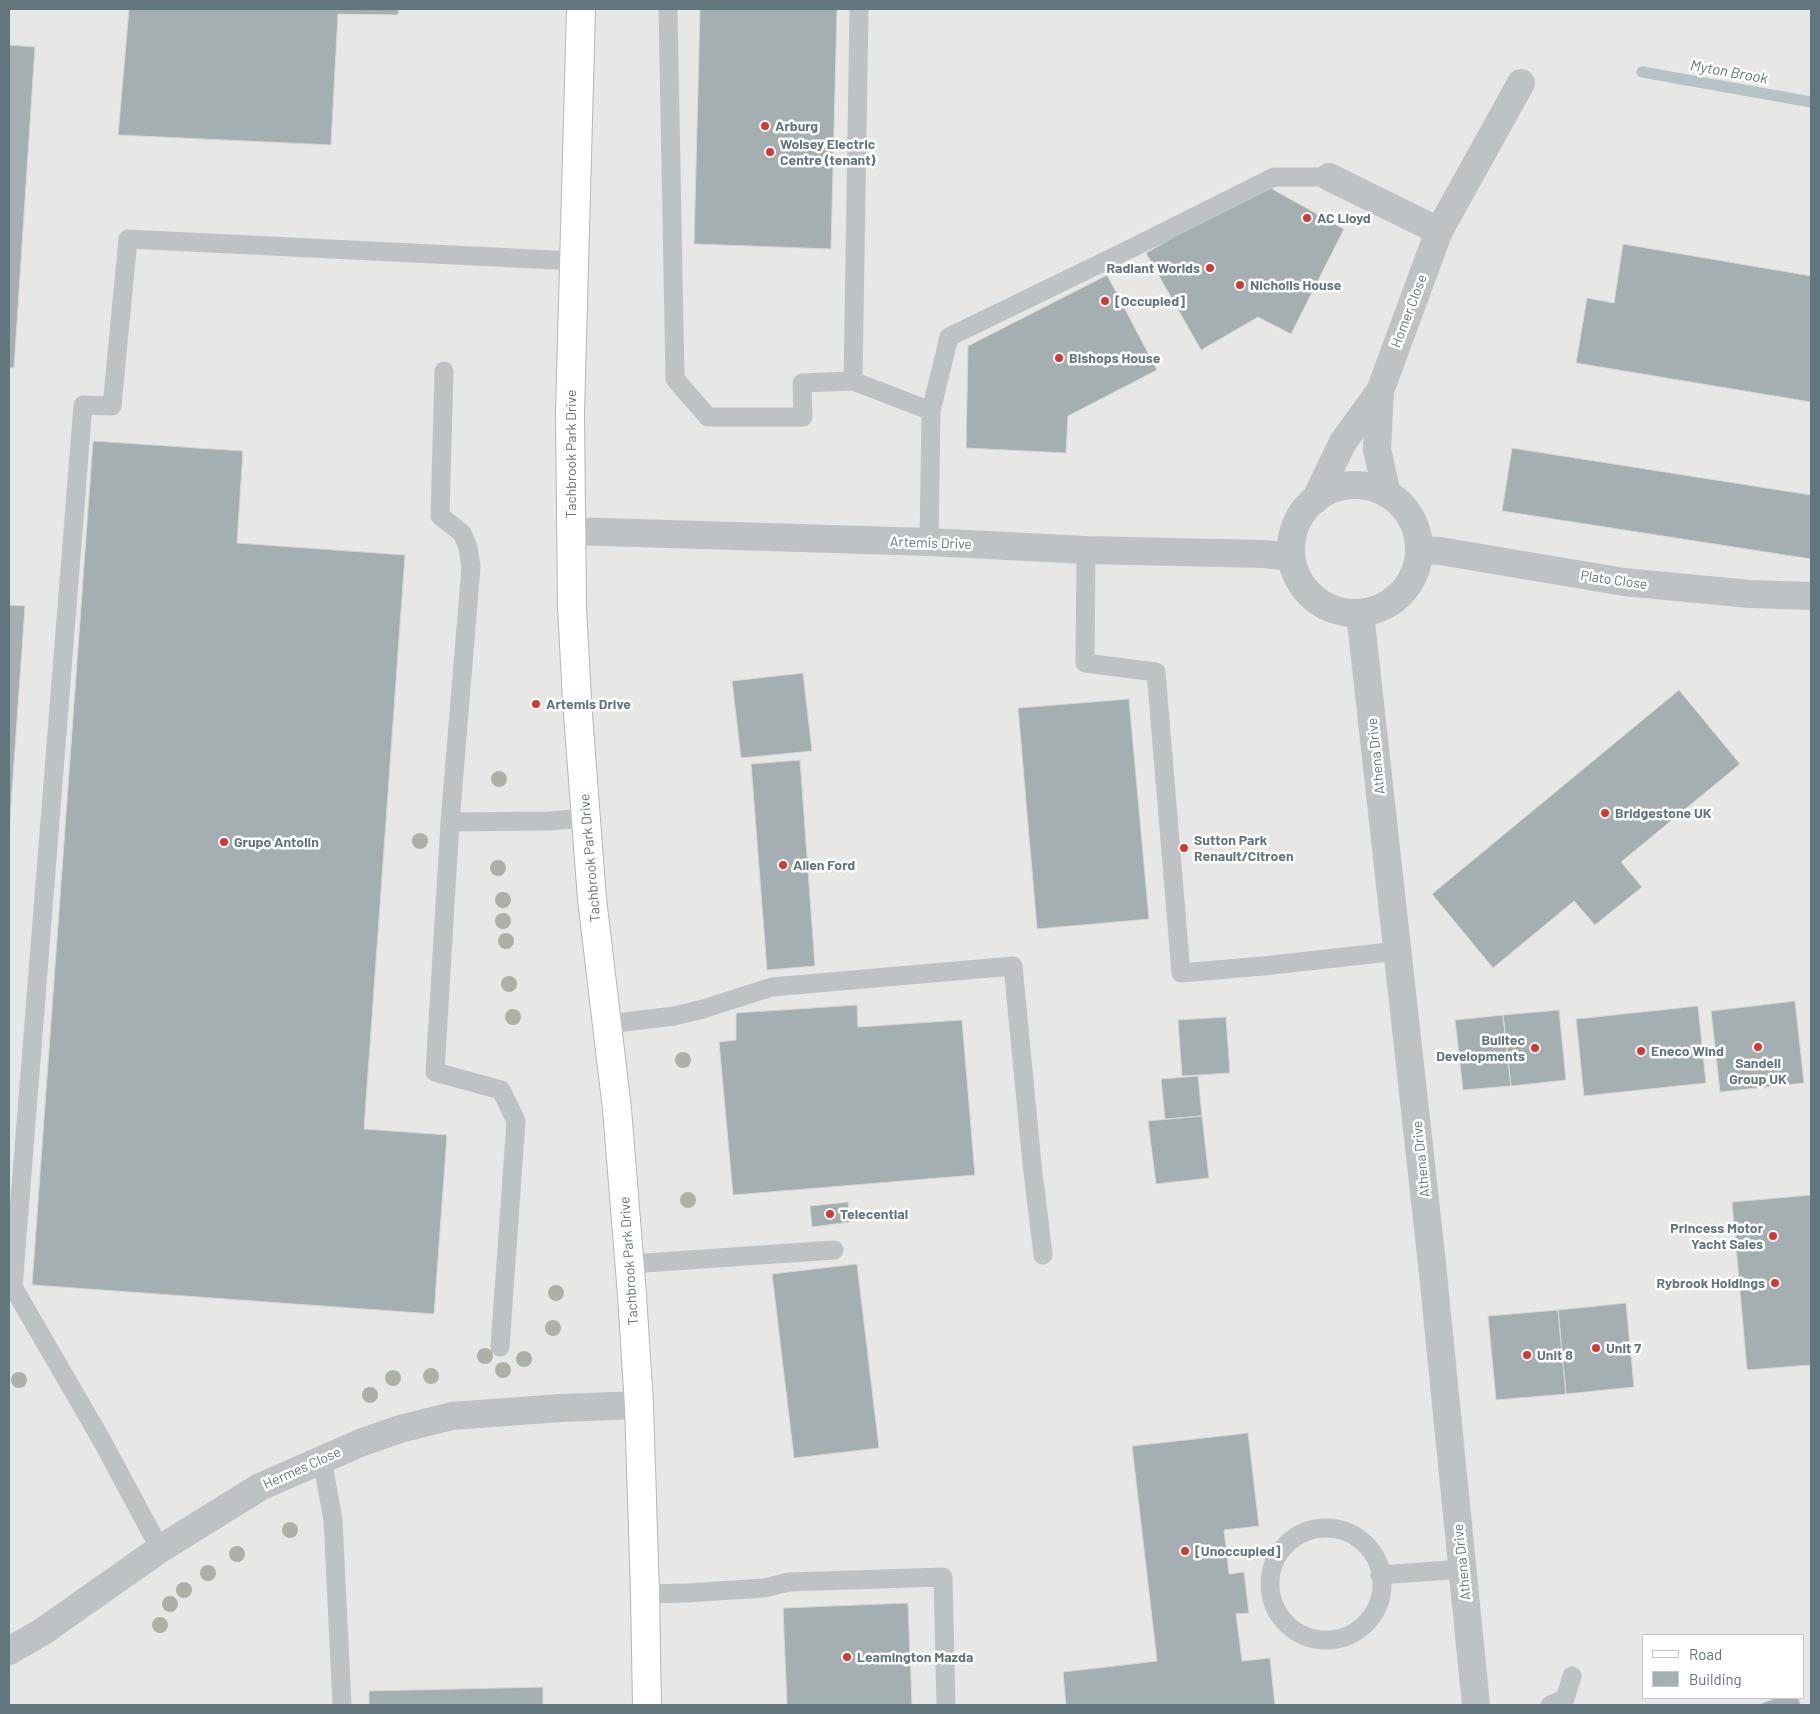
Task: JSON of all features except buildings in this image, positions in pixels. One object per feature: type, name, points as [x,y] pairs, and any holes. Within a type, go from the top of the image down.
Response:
[{"type":"street","name":"Tachbrook Park Drive","points":[[581,9],[570,413],[574,651],[592,899],[617,1109],[630,1264],[638,1405],[647,1705]]},
{"type":"street","name":"Homer Close","points":[[1314,500],[1344,442],[1380,390],[1439,231],[1521,83]]},
{"type":"street","points":[[1329,177],[1439,231]]},
{"type":"street","name":"Homer Close","points":[[1380,390],[1377,449],[1387,494]]},
{"type":"street","points":[[1350,486],[1369,487],[1387,494],[1411,518],[1417,534],[1419,550],[1416,569],[1408,586],[1394,600],[1378,609],[1360,613],[1340,612],[1322,604],[1307,592],[1296,575],[1291,557],[1292,535],[1300,516],[1314,500],[1331,490],[1350,486]]},
{"type":"street","name":"Artemis Drive","points":[[572,531],[928,542],[1086,550],[1264,554],[1291,557]]},
{"type":"street","name":"Plato Close","points":[[1419,550],[1440,551],[1624,582],[1750,594],[1811,596]]},
{"type":"street","name":"Athena Drive","points":[[1360,613],[1398,951],[1476,1705]]},
{"type":"street","name":"Hermes Close","points":[[9,1651],[42,1632],[160,1549],[260,1487],[360,1443],[400,1429],[452,1416],[638,1405]]},
{"type":"lane","points":[[668,9],[675,379],[708,417],[803,417],[802,383],[853,381],[931,411]]},
{"type":"lane","points":[[853,381],[859,9]]},
{"type":"lane","points":[[928,542],[931,411],[949,337],[1274,177],[1329,177]]},
{"type":"lane","points":[[160,1549],[101,1439],[13,1286],[83,405],[112,406],[128,239],[575,261]]},
{"type":"lane","points":[[444,371],[440,516],[462,533],[468,547],[471,567],[450,822],[435,1072],[501,1090],[516,1121],[500,1346]]},
{"type":"lane","points":[[1086,550],[1085,663],[1156,672],[1181,973],[1398,951]]},
{"type":"lane","points":[[450,822],[549,821],[586,818]]},
{"type":"lane","points":[[608,1024],[674,1016],[703,1009],[772,987],[1013,966],[1043,1255]]},
{"type":"lane","points":[[630,1264],[834,1250]]},
{"type":"lane","points":[[322,1459],[333,1520],[342,1705]]},
{"type":"lane","points":[[1316,1528],[1335,1529],[1353,1535],[1368,1548],[1378,1564],[1380,1575],[1382,1583],[1379,1602],[1370,1620],[1357,1631],[1340,1638],[1323,1641],[1305,1636],[1290,1628],[1278,1614],[1271,1598],[1269,1580],[1273,1563],[1283,1547],[1298,1535],[1316,1528]]},
{"type":"lane","points":[[1380,1575],[1463,1570]]},
{"type":"lane","points":[[645,1594],[764,1588],[789,1582],[943,1577],[946,1705]]},
{"type":"lane","points":[[1550,1705],[1565,1699],[1572,1676]]},
{"type":"shaded area","points":[[9,9],[1811,9],[1811,1705],[9,1705]]},
{"type":"waterway","name":"Myton Brook","points":[[1642,72],[1811,102]]},
{"type":"place","name":"Arburg","points":[[765,126]]},
{"type":"place","name":"Wolsey Electric Centre (tenant)","points":[[770,152]]},
{"type":"place","name":"AC Lloyd","points":[[1307,218]]},
{"type":"place","name":"Radiant Worlds","points":[[1210,268]]},
{"type":"place","name":"Nicholls House","points":[[1240,285]]},
{"type":"place","name":"[Occupied]","points":[[1105,301]]},
{"type":"place","name":"Bishops House","points":[[1059,358]]},
{"type":"place","name":"Artemis Drive","points":[[536,704]]},
{"type":"place","name":"Bridgestone UK","points":[[1605,813]]},
{"type":"place","name":"Grupo Antolin","points":[[224,842]]},
{"type":"place","name":"Sutton Park Renault/Citroen","points":[[1184,848]]},
{"type":"place","name":"Allen Ford","points":[[783,865]]},
{"type":"place","name":"Sandell Group UK","points":[[1758,1047]]},
{"type":"place","name":"Builtec Developments","points":[[1535,1048]]},
{"type":"place","name":"Eneco Wind","points":[[1641,1051]]},
{"type":"place","name":"Telecential","points":[[830,1214]]},
{"type":"place","name":"Princess Motor Yacht Sales","points":[[1773,1236]]},
{"type":"place","name":"Rybrook Holdings","points":[[1775,1283]]},
{"type":"place","name":"Unit 7","points":[[1596,1348]]},
{"type":"place","name":"Unit 8","points":[[1527,1355]]},
{"type":"place","name":"[Unoccupied]","points":[[1185,1551]]},
{"type":"place","name":"Leamington Mazda","points":[[847,1657]]}]
